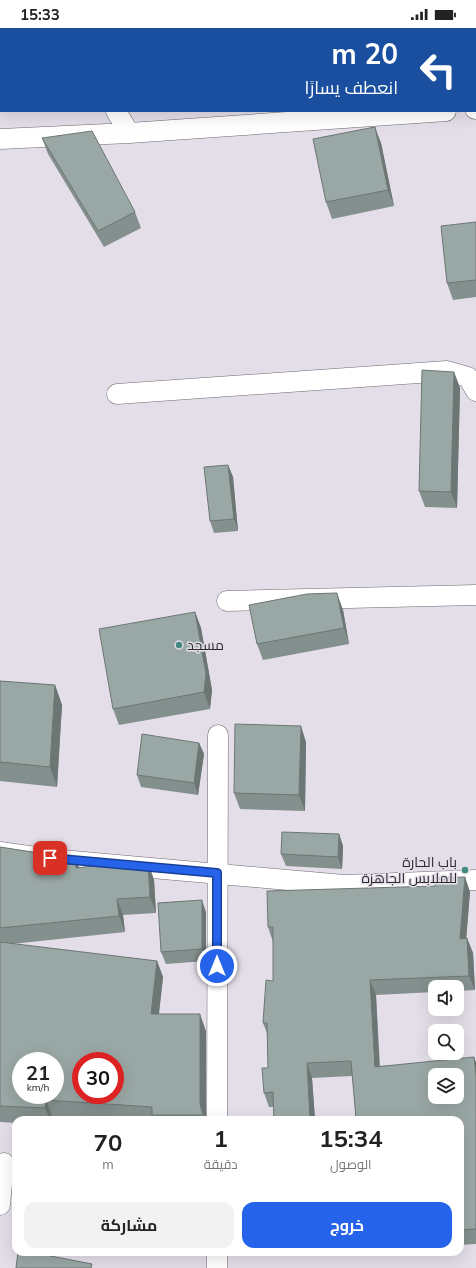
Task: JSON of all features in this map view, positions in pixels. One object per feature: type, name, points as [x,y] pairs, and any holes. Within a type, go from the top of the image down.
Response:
[{"type":"street","points":[[117,112],[129,133]]},
{"type":"street","points":[[0,139],[129,133],[432,112]]},
{"type":"street","points":[[117,394],[447,371],[468,377],[476,391]]},
{"type":"street","points":[[227,601],[476,595]]},
{"type":"street","points":[[217,1116],[218,735]]},
{"type":"street","points":[[0,852],[344,885],[476,880]]},
{"type":"street","points":[[0,1205],[7,1164]]},
{"type":"street","points":[[217,1256],[217,1268]]},
{"type":"building","points":[[375,127],[388,190],[326,202],[313,139]]},
{"type":"building","points":[[92,131],[135,212],[98,231],[42,138]]},
{"type":"building","points":[[476,222],[476,280],[447,283],[441,226]]},
{"type":"building","points":[[422,370],[454,372],[451,492],[419,491]]},
{"type":"building","points":[[228,465],[234,519],[210,521],[204,467]]},
{"type":"building","points":[[337,593],[344,628],[257,644],[249,605],[307,594]]},
{"type":"building","points":[[195,612],[206,674],[204,692],[113,709],[99,629]]},
{"type":"building","points":[[0,681],[55,685],[50,767],[0,762]]},
{"type":"building","points":[[235,724],[301,726],[299,795],[234,793]]},
{"type":"building","points":[[142,734],[199,743],[194,783],[137,775]]},
{"type":"building","points":[[282,832],[339,834],[338,857],[281,854]]},
{"type":"building","points":[[0,847],[45,854],[45,859],[76,859],[76,868],[120,863],[119,861],[148,863],[150,897],[117,899],[119,916],[0,928]]},
{"type":"building","points":[[465,877],[460,939],[467,938],[469,976],[370,980],[375,1067],[444,1060],[464,1060],[464,1058],[474,1057],[476,1075],[476,1229],[464,1230],[464,1116],[356,1116],[351,1061],[307,1063],[310,1116],[274,1116],[273,1092],[264,1093],[262,1068],[268,1068],[267,1023],[263,1023],[266,980],[273,981],[273,927],[268,927],[267,891],[435,886],[435,878]]},
{"type":"building","points":[[202,900],[202,949],[161,952],[158,903]]},
{"type":"building","points":[[0,942],[157,961],[151,1014],[200,1014],[200,1104],[203,1115],[152,1115],[152,1107],[107,1104],[124,1104],[124,1052],[72,1052],[72,1102],[64,1101],[64,1052],[12,1052],[12,1104],[46,1104],[45,1108],[0,1106]]},
{"type":"building","points":[[18,1256],[51,1256],[92,1264],[91,1268],[16,1268]]},
{"type":"place","name":"مسجد","points":[[179,645]]},
{"type":"place","name":"باب الحارة للملابس الجاهزة","points":[[465,870]]},
{"type":"route","points":[[50,858],[217,873],[217,966]]}]
